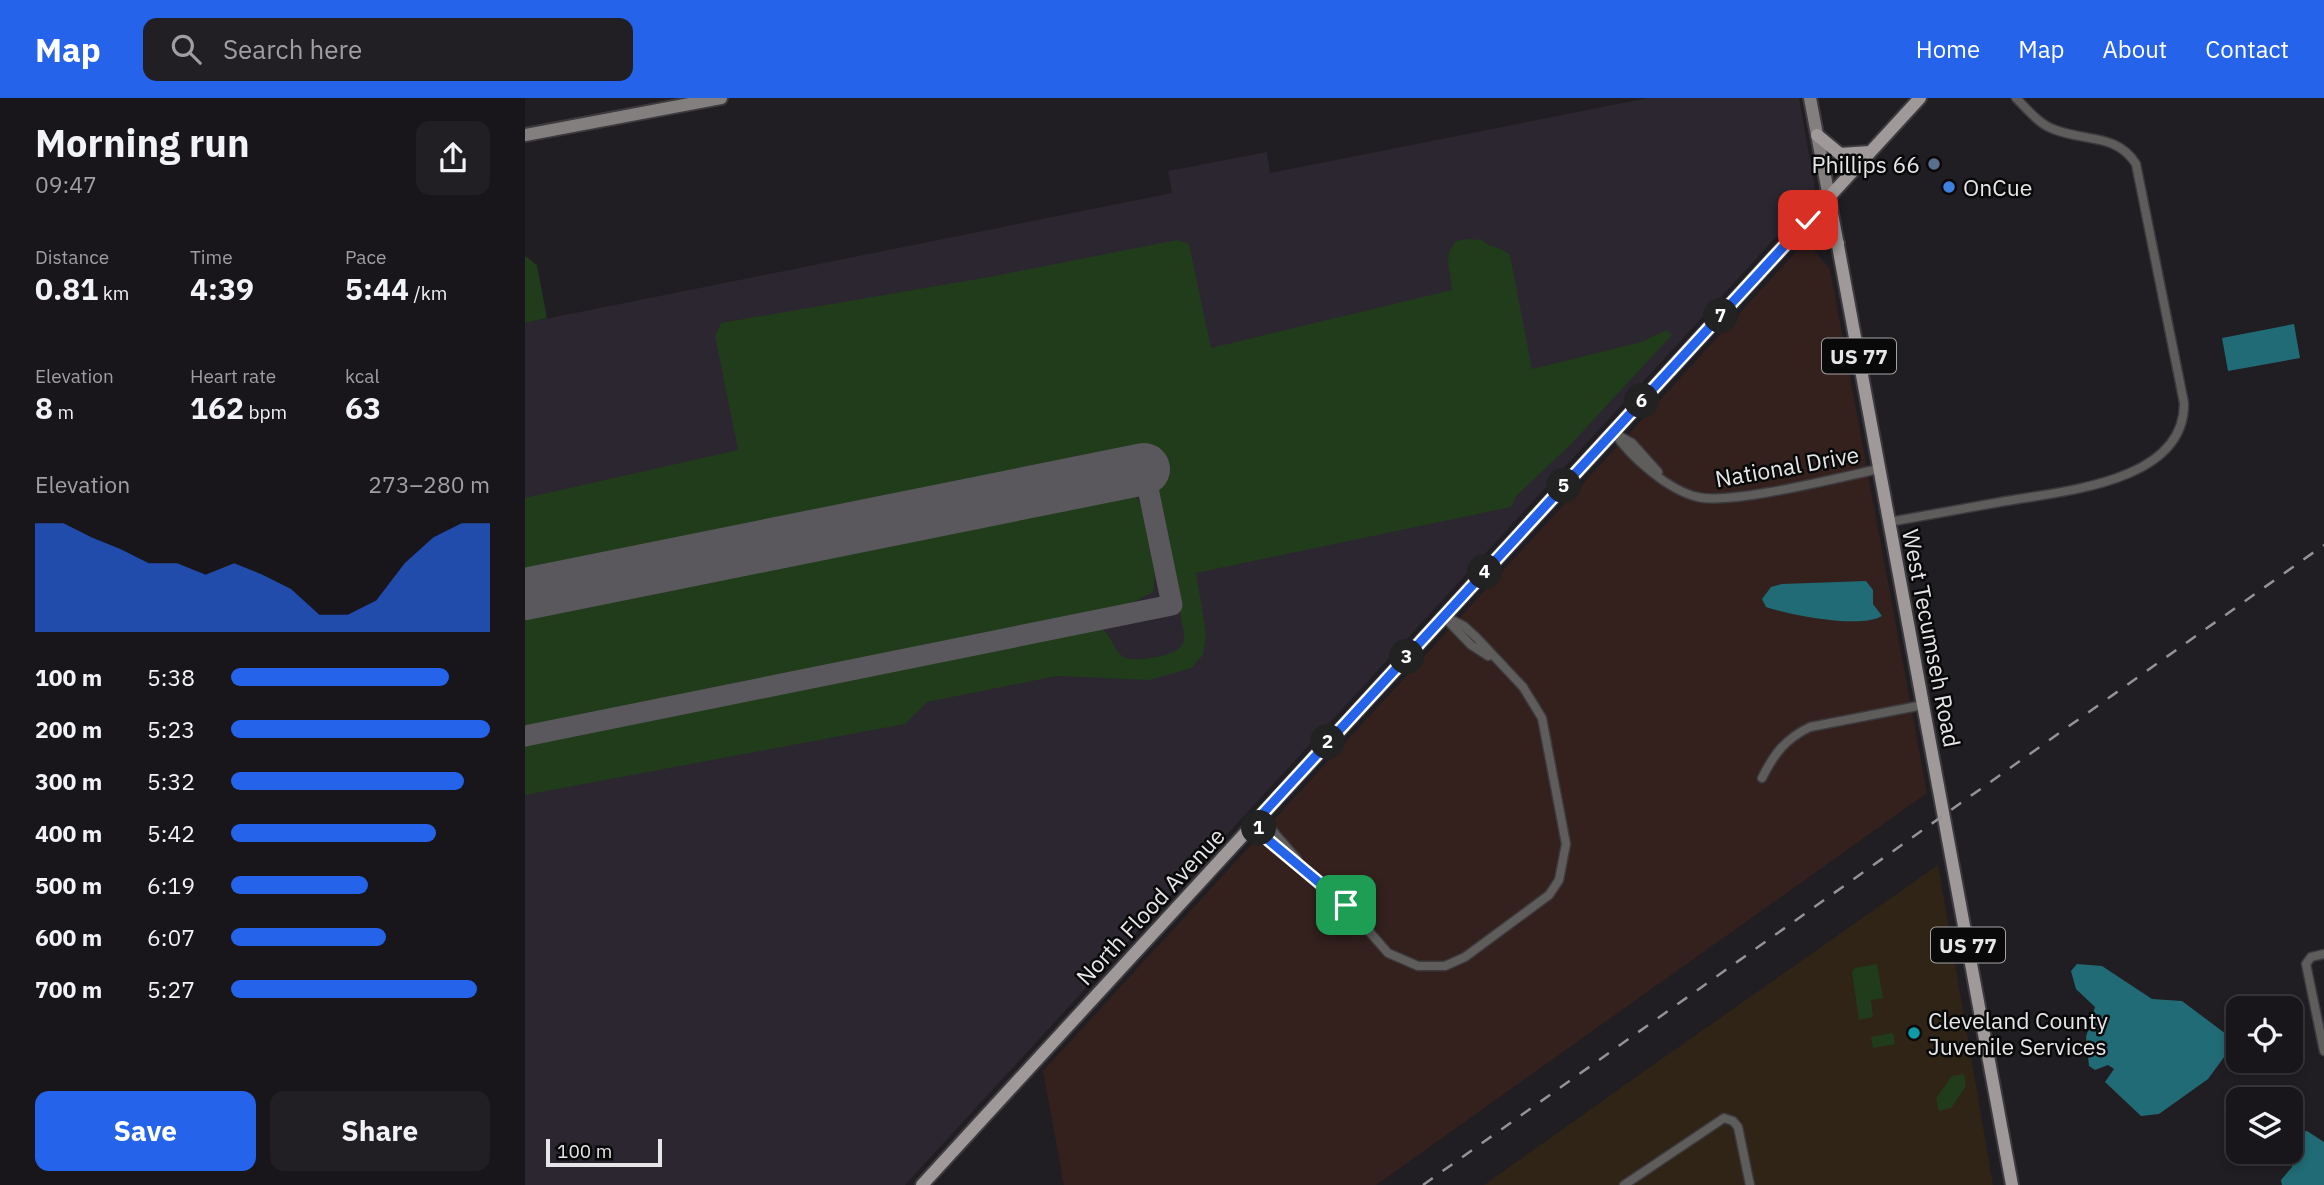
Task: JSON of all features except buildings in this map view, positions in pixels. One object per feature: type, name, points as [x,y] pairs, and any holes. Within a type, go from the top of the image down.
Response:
[{"type":"main road","name":"North Flood Avenue","points":[[922,1185],[1920,98]]},
{"type":"main road","points":[[1817,135],[1840,154],[1871,151]]},
{"type":"main road","name":"West Tecumseh Road","points":[[1829,197],[2012,1185]]},
{"type":"main road","points":[[1791,238],[1815,235],[1838,243]]},
{"type":"street","points":[[525,135],[721,98]]},
{"type":"street","name":"West Tecumseh Road","points":[[1810,98],[1829,197]]},
{"type":"street","points":[[1889,522],[2110,481],[2144,465],[2167,447],[2183,420],[2184,402],[2136,164],[2129,152],[2111,141],[2063,133],[2046,126],[2016,98]]},
{"type":"street","name":"National Drive","points":[[1614,432],[1625,449],[1664,480],[1688,494],[1715,499],[1879,469]]},
{"type":"street","points":[[1255,822],[1272,830],[1304,867],[1346,905],[1383,948],[1407,964],[1426,968],[1445,966],[1465,957],[1528,913],[1554,889],[1563,870],[1566,851],[1542,719],[1523,687],[1494,659],[1471,645],[1444,616]]},
{"type":"street","points":[[1762,778],[1778,748],[1810,727],[1923,705]]},
{"type":"street","points":[[2324,954],[2311,957],[2306,964],[2324,1051]]},
{"type":"street","points":[[1624,1185],[1724,1118],[1733,1121],[1738,1127],[1750,1185]]},
{"type":"shaded area","points":[[1648,98],[1799,98],[1815,188],[1811,199],[905,1185],[525,1185],[525,323],[1172,193],[1168,171],[1267,152],[1270,173]]},
{"type":"shaded area","points":[[1806,241],[1830,269],[1927,793],[1376,1185],[1064,1185],[1043,1071]]},
{"type":"shaded area","points":[[1938,865],[1993,1185],[1484,1185],[1646,1070]]},
{"type":"green space","points":[[1177,240],[1189,244],[1211,348],[1452,290],[1449,252],[1456,241],[1482,240],[1510,255],[1532,369],[1641,342],[1667,330],[1672,335],[1571,444],[1516,496],[1511,507],[1196,573],[1206,634],[1203,655],[1191,668],[1150,680],[1057,676],[927,702],[905,724],[525,795],[525,742],[1099,627],[1108,635],[1120,654],[1129,659],[1165,655],[1183,643],[1184,633],[1147,450],[525,574],[525,498],[738,450],[715,336],[721,323],[989,277]]},
{"type":"green space","points":[[525,256],[537,265],[547,318],[525,323]]},
{"type":"green space","points":[[1130,490],[1143,509],[1148,523],[1154,553],[1155,581],[1153,592],[1128,605],[1072,619],[525,730],[525,611]]},
{"type":"green space","points":[[1877,964],[1883,998],[1871,1000],[1873,1017],[1859,1020],[1852,972],[1855,968]]},
{"type":"green space","points":[[1893,1033],[1895,1044],[1873,1048],[1871,1037]]},
{"type":"green space","points":[[1964,1074],[1966,1086],[1951,1108],[1939,1111],[1936,1098],[1952,1076]]},
{"type":"water","points":[[2294,324],[2300,358],[2228,371],[2222,338]]},
{"type":"water","points":[[1866,581],[1873,590],[1873,604],[1882,616],[1872,620],[1843,621],[1792,614],[1766,607],[1762,599],[1771,587],[1782,584]]},
{"type":"water","points":[[2077,964],[2102,966],[2152,999],[2182,1001],[2226,1034],[2226,1054],[2208,1079],[2159,1114],[2141,1116],[2105,1082],[2114,1069],[2108,1065],[2095,1070],[2089,1066],[2086,1037],[2095,1007],[2076,989],[2071,971]]},
{"type":"water","points":[[2307,1131],[2324,1142],[2324,1185],[2282,1185],[2281,1180],[2292,1164],[2303,1164],[2303,1132]]},
{"type":"taxiway","points":[[525,736],[1172,605],[1144,469]]},
{"type":"runway","points":[[525,594],[1144,469]]},
{"type":"railway","points":[[1423,1185],[2324,545]]},
{"type":"place","name":"Phillips 66","points":[[1934,164]]},
{"type":"place","name":"OnCue","points":[[1949,187]]},
{"type":"place","name":"Cleveland County Juvenile Services","points":[[1914,1033]]},
{"type":"route","points":[[1346,905],[1304,867],[1266,838],[1255,822],[1808,220]]}]
